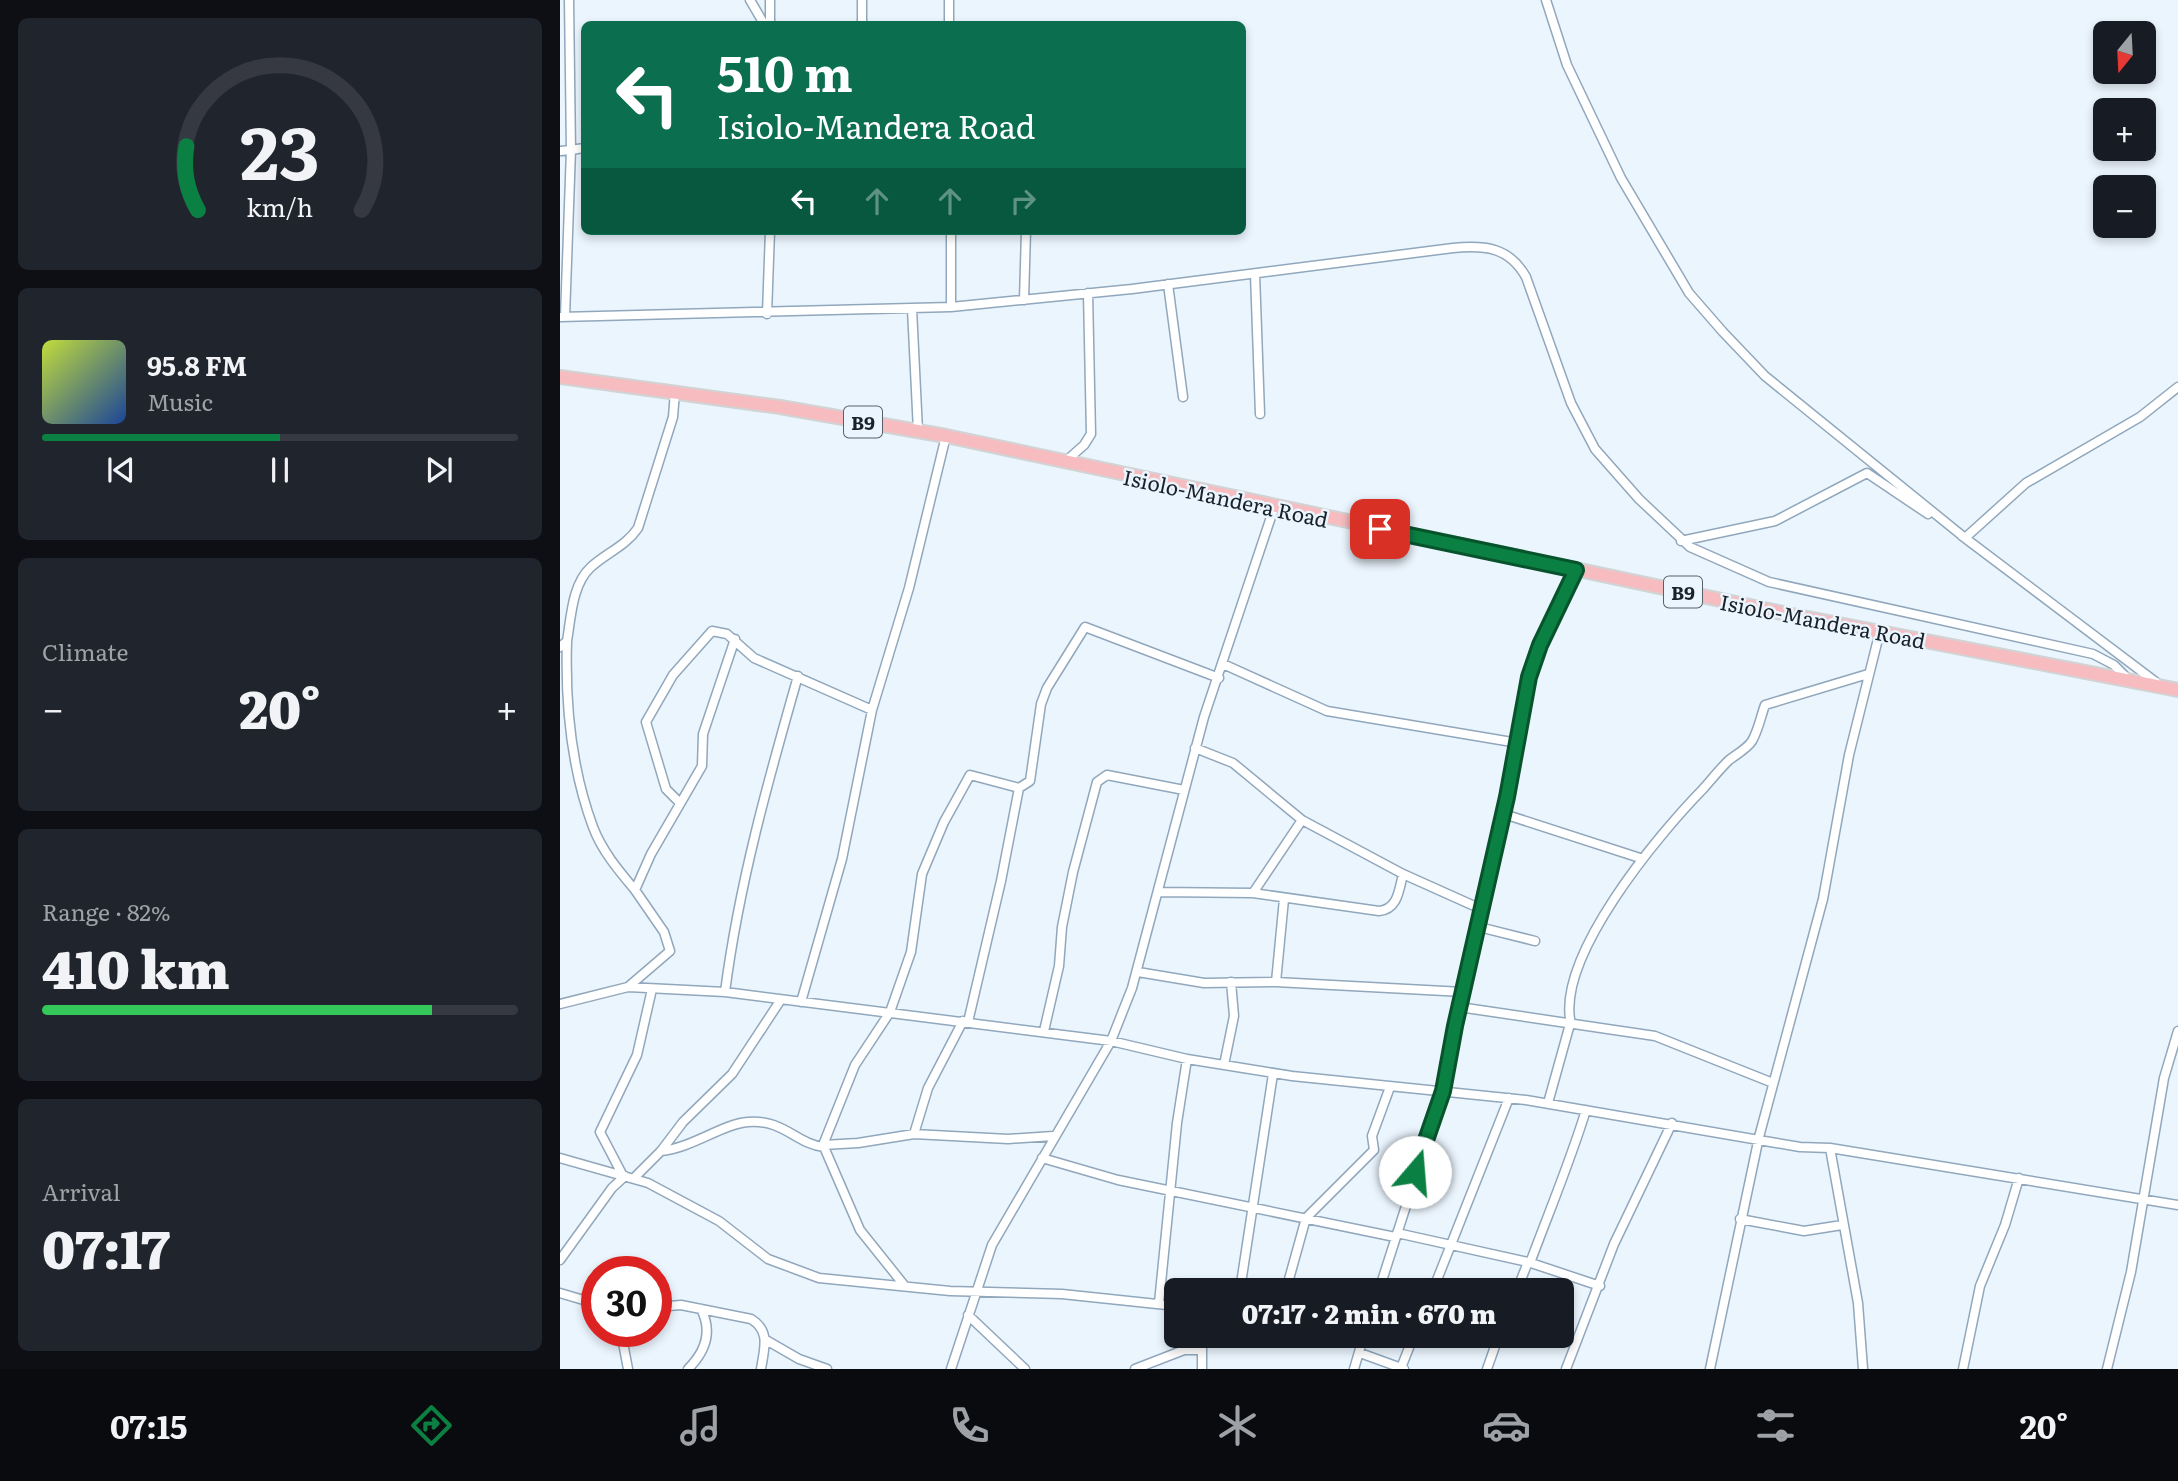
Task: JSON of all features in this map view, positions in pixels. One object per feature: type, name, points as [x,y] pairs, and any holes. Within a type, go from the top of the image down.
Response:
[{"type":"highway","name":"Isiolo-Mandera Road","points":[[560,377],[675,392],[946,436],[1274,508],[2178,690]]},
{"type":"street","points":[[569,0],[571,150],[562,317],[673,312],[766,314],[951,307],[1168,285],[1484,246],[1507,253],[1526,278],[1571,403],[1595,449],[1681,541],[1700,553],[1769,582],[2093,654],[2114,665],[2129,680]]},
{"type":"street","points":[[750,0],[762,21]]},
{"type":"street","points":[[770,0],[770,21]]},
{"type":"street","points":[[862,0],[862,21]]},
{"type":"street","points":[[949,0],[949,21]]},
{"type":"street","points":[[1546,0],[1567,65],[1621,178],[1689,293],[1765,376],[1965,538],[2162,687]]},
{"type":"street","points":[[560,151],[581,148]]},
{"type":"street","points":[[766,314],[770,235]]},
{"type":"street","points":[[951,235],[951,307]]},
{"type":"street","points":[[1024,300],[1026,235]]},
{"type":"street","points":[[1255,274],[1260,414]]},
{"type":"street","points":[[1168,285],[1183,397]]},
{"type":"street","points":[[1066,461],[1091,435],[1088,293]]},
{"type":"street","points":[[912,309],[918,432]]},
{"type":"street","points":[[1965,538],[2026,483],[2140,417],[2178,387]]},
{"type":"street","points":[[628,987],[670,951],[664,932],[608,856],[593,827],[579,779],[567,711],[564,644],[584,576],[628,540],[638,528],[673,417],[675,392]]},
{"type":"street","points":[[801,1002],[842,859],[873,709],[909,588],[946,436]]},
{"type":"street","points":[[1681,541],[1775,521],[1867,473],[1965,538]]},
{"type":"street","points":[[951,1369],[974,1292],[992,1245],[1053,1136],[1111,1041],[1138,972],[1195,748],[1274,508]]},
{"type":"street","points":[[1383,1278],[1443,1091],[1459,1007],[1504,814],[1534,660],[1576,570]]},
{"type":"street","points":[[904,1285],[860,1230],[823,1146],[855,1065],[890,1012],[911,952],[922,874],[967,778],[974,775],[1018,788],[1030,781],[1037,717],[1047,688],[1085,627],[1219,678]]},
{"type":"street","points":[[1710,1369],[1759,1138],[1823,899],[1849,755],[1880,631]]},
{"type":"street","points":[[680,803],[666,789],[646,722],[673,675],[707,633],[721,632],[735,639],[754,657],[873,709]]},
{"type":"street","points":[[635,890],[702,766],[702,734],[735,639]]},
{"type":"street","points":[[1223,664],[1327,710],[1517,744]]},
{"type":"street","points":[[1548,1103],[1571,1024],[1567,1006],[1577,971],[1590,941],[1640,858],[1729,761],[1752,742],[1765,705],[1868,674]]},
{"type":"street","points":[[725,992],[746,869],[798,676]]},
{"type":"street","points":[[1195,748],[1233,763],[1302,820],[1403,874],[1482,909]]},
{"type":"street","points":[[1044,1031],[1059,965],[1062,927],[1073,873],[1097,782],[1107,775],[1184,790]]},
{"type":"street","points":[[914,1134],[928,1088],[966,1021],[1001,881],[1018,788]]},
{"type":"street","points":[[1504,814],[1640,858]]},
{"type":"street","points":[[1253,893],[1302,820]]},
{"type":"street","points":[[1159,892],[1253,893],[1385,910],[1395,902],[1403,874]]},
{"type":"street","points":[[1276,982],[1284,899]]},
{"type":"street","points":[[1479,927],[1535,941]]},
{"type":"street","points":[[1138,972],[1191,981],[1276,982],[1463,992]]},
{"type":"street","points":[[1224,1065],[1234,1016],[1231,982]]},
{"type":"street","points":[[560,1004],[628,987],[725,992],[966,1021],[1111,1041],[1187,1059],[1273,1074],[1548,1103],[1800,1147],[1830,1148],[2144,1197],[2178,1205]]},
{"type":"street","points":[[627,1176],[600,1132],[637,1055],[652,989]]},
{"type":"street","points":[[560,1260],[588,1219],[627,1176],[661,1151],[675,1131],[732,1074],[780,1000]]},
{"type":"street","points":[[1459,1007],[1656,1036],[1773,1083]]},
{"type":"street","points":[[2107,1369],[2131,1272],[2164,1078],[2178,1031]]},
{"type":"street","points":[[1159,1303],[1187,1059]]},
{"type":"street","points":[[1242,1278],[1273,1074]]},
{"type":"street","points":[[1290,1278],[1307,1218],[1374,1150],[1372,1136],[1390,1087]]},
{"type":"street","points":[[1438,1278],[1508,1098]]},
{"type":"street","points":[[1522,1278],[1550,1204],[1562,1183],[1586,1110]]},
{"type":"street","points":[[661,1151],[693,1144],[746,1122],[786,1128],[823,1146],[914,1134],[1008,1139],[1053,1136]]},
{"type":"street","points":[[1566,1369],[1614,1244],[1672,1123]]},
{"type":"street","points":[[1830,1148],[1858,1303],[1863,1369]]},
{"type":"street","points":[[560,1158],[627,1176],[684,1200],[719,1221],[762,1255],[819,1278],[974,1292],[1062,1294],[1164,1304]]},
{"type":"street","points":[[1042,1158],[1170,1190],[1453,1244],[1529,1262],[1600,1286]]},
{"type":"street","points":[[1963,1369],[1980,1286],[2005,1225],[2019,1178]]},
{"type":"street","points":[[1740,1219],[1804,1231],[1842,1225]]},
{"type":"street","points":[[560,1293],[581,1299]]},
{"type":"street","points":[[672,1305],[681,1304],[751,1319],[759,1324],[766,1340],[761,1369]]},
{"type":"street","points":[[688,1369],[705,1346],[707,1325],[701,1309]]},
{"type":"street","points":[[968,1315],[1025,1369]]},
{"type":"street","points":[[766,1340],[790,1354],[827,1369]]},
{"type":"street","points":[[624,1347],[628,1369]]},
{"type":"street","points":[[1354,1369],[1361,1348]]},
{"type":"street","points":[[1360,1353],[1403,1368],[1410,1348]]},
{"type":"street","points":[[1487,1369],[1494,1348]]},
{"type":"street","points":[[1135,1369],[1184,1350],[1202,1350],[1202,1369]]},
{"type":"route","points":[[1380,529],[1576,570],[1540,645],[1529,677],[1507,797],[1455,1026],[1443,1091],[1415,1172]]}]
